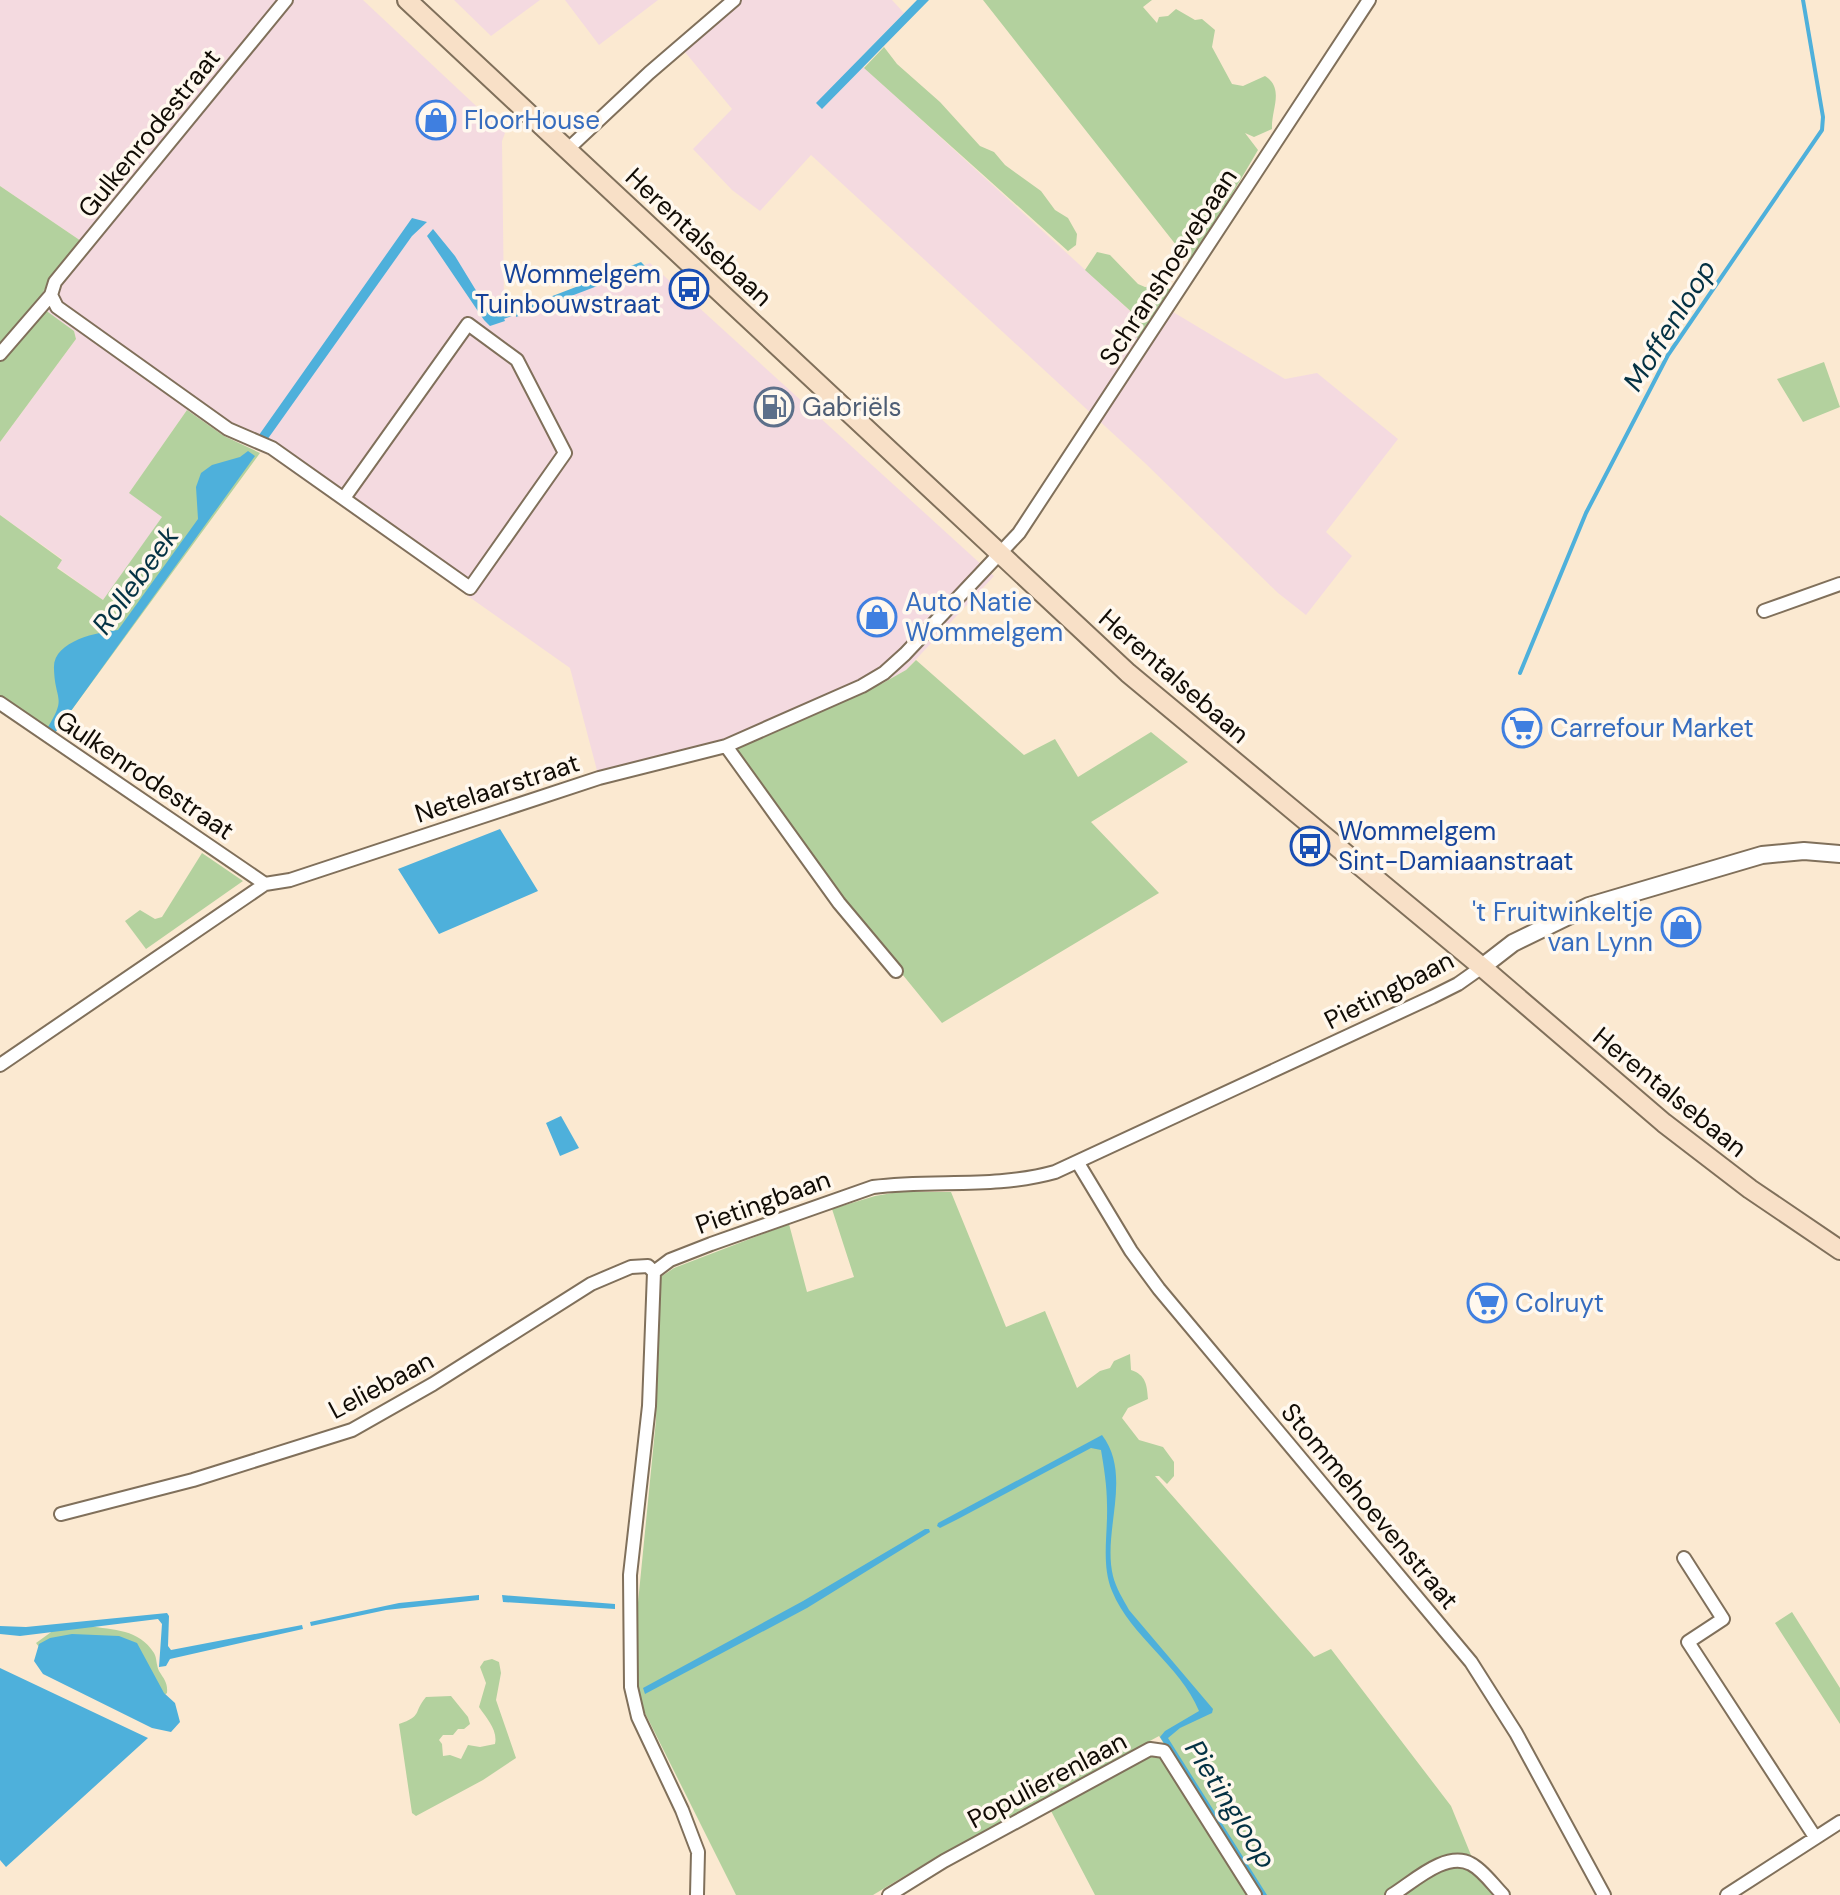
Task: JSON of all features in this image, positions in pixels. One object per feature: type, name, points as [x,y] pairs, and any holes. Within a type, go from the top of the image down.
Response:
[{"type":"main road","name":"Herentalsebaan","points":[[407,0],[1128,673],[1709,1160],[1840,1250]]},
{"type":"street","name":"Gulkenrodestraat","points":[[0,354],[51,295],[55,282],[286,0]]},
{"type":"street","points":[[567,150],[649,73],[734,0]]},
{"type":"street","name":"Schranshoevebaan","points":[[998,553],[1019,533],[1369,0]]},
{"type":"street","points":[[51,295],[57,307],[228,429],[272,448],[470,588],[565,453],[517,360],[468,324],[344,498]]},
{"type":"street","name":"Netelaarstraat","points":[[0,1065],[237,900],[265,884],[290,880],[599,778],[726,746],[862,686],[884,673],[905,654],[998,553]]},
{"type":"street","points":[[1764,611],[1840,584]]},
{"type":"street","name":"Gulkenrodestraat","points":[[0,703],[265,884]]},
{"type":"street","points":[[726,746],[839,903],[896,971]]},
{"type":"street","points":[[1482,967],[1515,942],[1589,906],[1762,855],[1804,851],[1840,854]]},
{"type":"street","name":"Pietingbaan","points":[[654,1272],[670,1260],[711,1244],[873,1187],[1007,1182],[1043,1175],[1078,1163],[1432,997],[1482,967]]},
{"type":"street","name":"Stommehoevenstraat","points":[[1078,1163],[1131,1251],[1159,1289],[1471,1662],[1516,1733],[1604,1895]]},
{"type":"street","name":"Leliebaan","points":[[61,1514],[193,1480],[352,1430],[433,1384],[591,1284],[631,1267],[648,1266],[654,1272]]},
{"type":"street","points":[[654,1272],[649,1406],[630,1575],[631,1687],[638,1717],[682,1810],[698,1852],[697,1895]]},
{"type":"street","points":[[1684,1558],[1723,1619],[1688,1642],[1815,1837]]},
{"type":"street","name":"Populierenlaan","points":[[889,1895],[958,1853],[1150,1749],[1164,1751],[1255,1895]]},
{"type":"street","points":[[1727,1895],[1840,1822]]},
{"type":"street","points":[[1396,1892],[1440,1865],[1460,1860],[1471,1863],[1503,1895]]},
{"type":"shaded area","points":[[0,0],[363,0],[505,133],[502,141],[504,305],[509,315],[650,263],[994,576],[906,670],[883,683],[726,746],[599,778],[570,668],[268,455],[224,436],[187,410],[130,492],[163,517],[103,600],[57,567],[62,559],[0,515],[0,442],[76,339],[74,331],[37,304],[49,281],[81,241],[0,186]]},
{"type":"shaded area","points":[[454,0],[540,0],[491,36]]},
{"type":"shaded area","points":[[565,0],[658,0],[599,45]]},
{"type":"shaded area","points":[[734,0],[892,0],[904,13],[857,61],[1152,331],[1168,309],[1285,379],[1317,373],[1398,439],[1326,532],[1352,556],[1306,615],[1278,593],[1146,464],[811,155],[760,211],[732,190],[693,149],[732,109],[680,46]]},
{"type":"green space","points":[[983,0],[1152,0],[1143,7],[1157,23],[1159,17],[1168,16],[1176,9],[1195,20],[1202,19],[1215,30],[1212,47],[1232,84],[1243,86],[1265,76],[1271,81],[1276,93],[1272,129],[1254,137],[1245,133],[1258,150],[1191,264]]},
{"type":"green space","points":[[884,47],[897,64],[940,102],[980,146],[994,152],[1005,165],[1041,191],[1055,210],[1068,218],[1077,234],[1076,245],[1068,251],[864,68]]},
{"type":"green space","points":[[0,186],[81,241],[49,281],[37,304],[74,331],[76,339],[0,442]]},
{"type":"green space","points":[[1097,252],[1110,255],[1138,284],[1145,287],[1165,285],[1172,291],[1140,340],[1127,329],[1136,316],[1085,270]]},
{"type":"green space","points":[[1824,362],[1840,407],[1803,422],[1777,379]]},
{"type":"green space","points":[[187,410],[224,436],[260,453],[57,730],[47,735],[0,703],[0,515],[62,560],[57,568],[103,600],[162,517],[129,493]]},
{"type":"green space","points":[[916,660],[1024,755],[1055,739],[1078,777],[1151,732],[1188,762],[1091,822],[1159,893],[942,1023],[845,904],[736,748],[741,743],[883,683],[906,670]]},
{"type":"green space","points":[[202,853],[243,881],[146,949],[125,921],[140,910],[155,919],[162,917]]},
{"type":"green space","points":[[898,1192],[951,1192],[1006,1327],[1045,1311],[1077,1388],[1100,1371],[1110,1368],[1114,1361],[1130,1354],[1131,1370],[1145,1381],[1148,1399],[1128,1408],[1122,1418],[1139,1440],[1163,1447],[1174,1462],[1174,1476],[1167,1484],[1155,1476],[1314,1657],[1331,1649],[1451,1806],[1473,1860],[1456,1855],[1384,1895],[1261,1895],[1159,1736],[873,1895],[736,1895],[640,1703],[635,1633],[656,1420],[659,1278],[674,1268],[789,1224],[807,1292],[854,1277],[832,1209]]},
{"type":"green space","points":[[1792,1612],[1840,1688],[1840,1724],[1775,1623]]},
{"type":"green space","points":[[88,1626],[125,1632],[141,1639],[155,1655],[167,1693],[162,1697],[43,1652],[36,1643],[54,1630]]},
{"type":"green space","points":[[492,1659],[499,1662],[501,1673],[496,1700],[516,1758],[483,1780],[416,1816],[412,1813],[399,1724],[415,1716],[426,1697],[451,1696],[470,1724],[453,1735],[443,1735],[439,1740],[443,1756],[461,1759],[468,1745],[480,1747],[495,1744],[493,1729],[479,1707],[486,1683],[480,1667],[484,1661]]},
{"type":"green space","points":[[1147,1756],[1160,1758],[1249,1895],[1095,1895],[1050,1809]]},
{"type":"green space","points":[[1457,1865],[1473,1872],[1495,1895],[1393,1895],[1439,1870]]},
{"type":"water","points":[[917,0],[929,0],[822,109],[816,103]]},
{"type":"water","points":[[412,218],[427,222],[412,236],[267,440],[259,435]]},
{"type":"water","points":[[433,229],[455,256],[491,315],[503,316],[505,321],[490,326],[484,320],[427,236]]},
{"type":"water","points":[[641,262],[646,267],[516,317],[516,310]]},
{"type":"water","points":[[248,451],[255,456],[55,733],[48,727],[59,703],[54,669],[60,651],[78,640],[118,630],[198,519],[196,487],[201,473],[212,465],[240,457]]},
{"type":"water","points":[[500,829],[538,891],[439,934],[398,869]]},
{"type":"water","points":[[561,1116],[579,1148],[560,1156],[546,1123]]},
{"type":"water","points":[[1102,1435],[1111,1451],[1115,1468],[1111,1558],[1116,1585],[1129,1610],[1213,1709],[1212,1713],[1180,1728],[1168,1738],[1267,1895],[1261,1895],[1160,1737],[1199,1711],[1180,1679],[1131,1623],[1112,1591],[1106,1560],[1107,1498],[1101,1450],[1091,1448],[958,1519],[940,1528],[937,1526]]},
{"type":"water","points":[[925,1529],[930,1532],[807,1608],[645,1694],[643,1688],[803,1601]]},
{"type":"water","points":[[479,1595],[479,1600],[386,1610],[311,1626],[310,1622],[399,1603]]},
{"type":"water","points":[[502,1595],[615,1604],[615,1609],[503,1602]]},
{"type":"water","points":[[167,1613],[168,1646],[171,1650],[302,1625],[303,1629],[170,1659],[166,1666],[159,1667],[162,1624],[158,1619],[20,1636],[0,1634],[0,1626],[26,1627]]},
{"type":"water","points":[[72,1634],[119,1636],[137,1643],[164,1693],[175,1703],[180,1722],[171,1732],[152,1728],[43,1674],[34,1661],[39,1644],[50,1638]]},
{"type":"water","points":[[0,1668],[148,1738],[6,1867],[0,1860]]},
{"type":"waterway","name":"Moffenloop","points":[[1520,673],[1586,513],[1668,355],[1822,130],[1823,117],[1803,0]]},
{"type":"waterway","name":"Rollebeek","points":[[500,318],[518,312]]},
{"type":"place","name":"FloorHouse","points":[[436,120]]},
{"type":"place","name":"Wommelgem Tuinbouwstraat","points":[[689,289]]},
{"type":"place","name":"Gabriëls","points":[[774,407]]},
{"type":"place","name":"Auto Natie Wommelgem","points":[[877,617]]},
{"type":"place","name":"Carrefour Market","points":[[1522,728]]},
{"type":"place","name":"Wommelgem Sint-Damiaanstraat","points":[[1310,846]]},
{"type":"place","name":"'t Fruitwinkeltje van Lynn","points":[[1681,927]]},
{"type":"place","name":"Colruyt","points":[[1487,1303]]},
{"type":"water label","name":"Pietingloop","points":[[1231,1804]]}]
